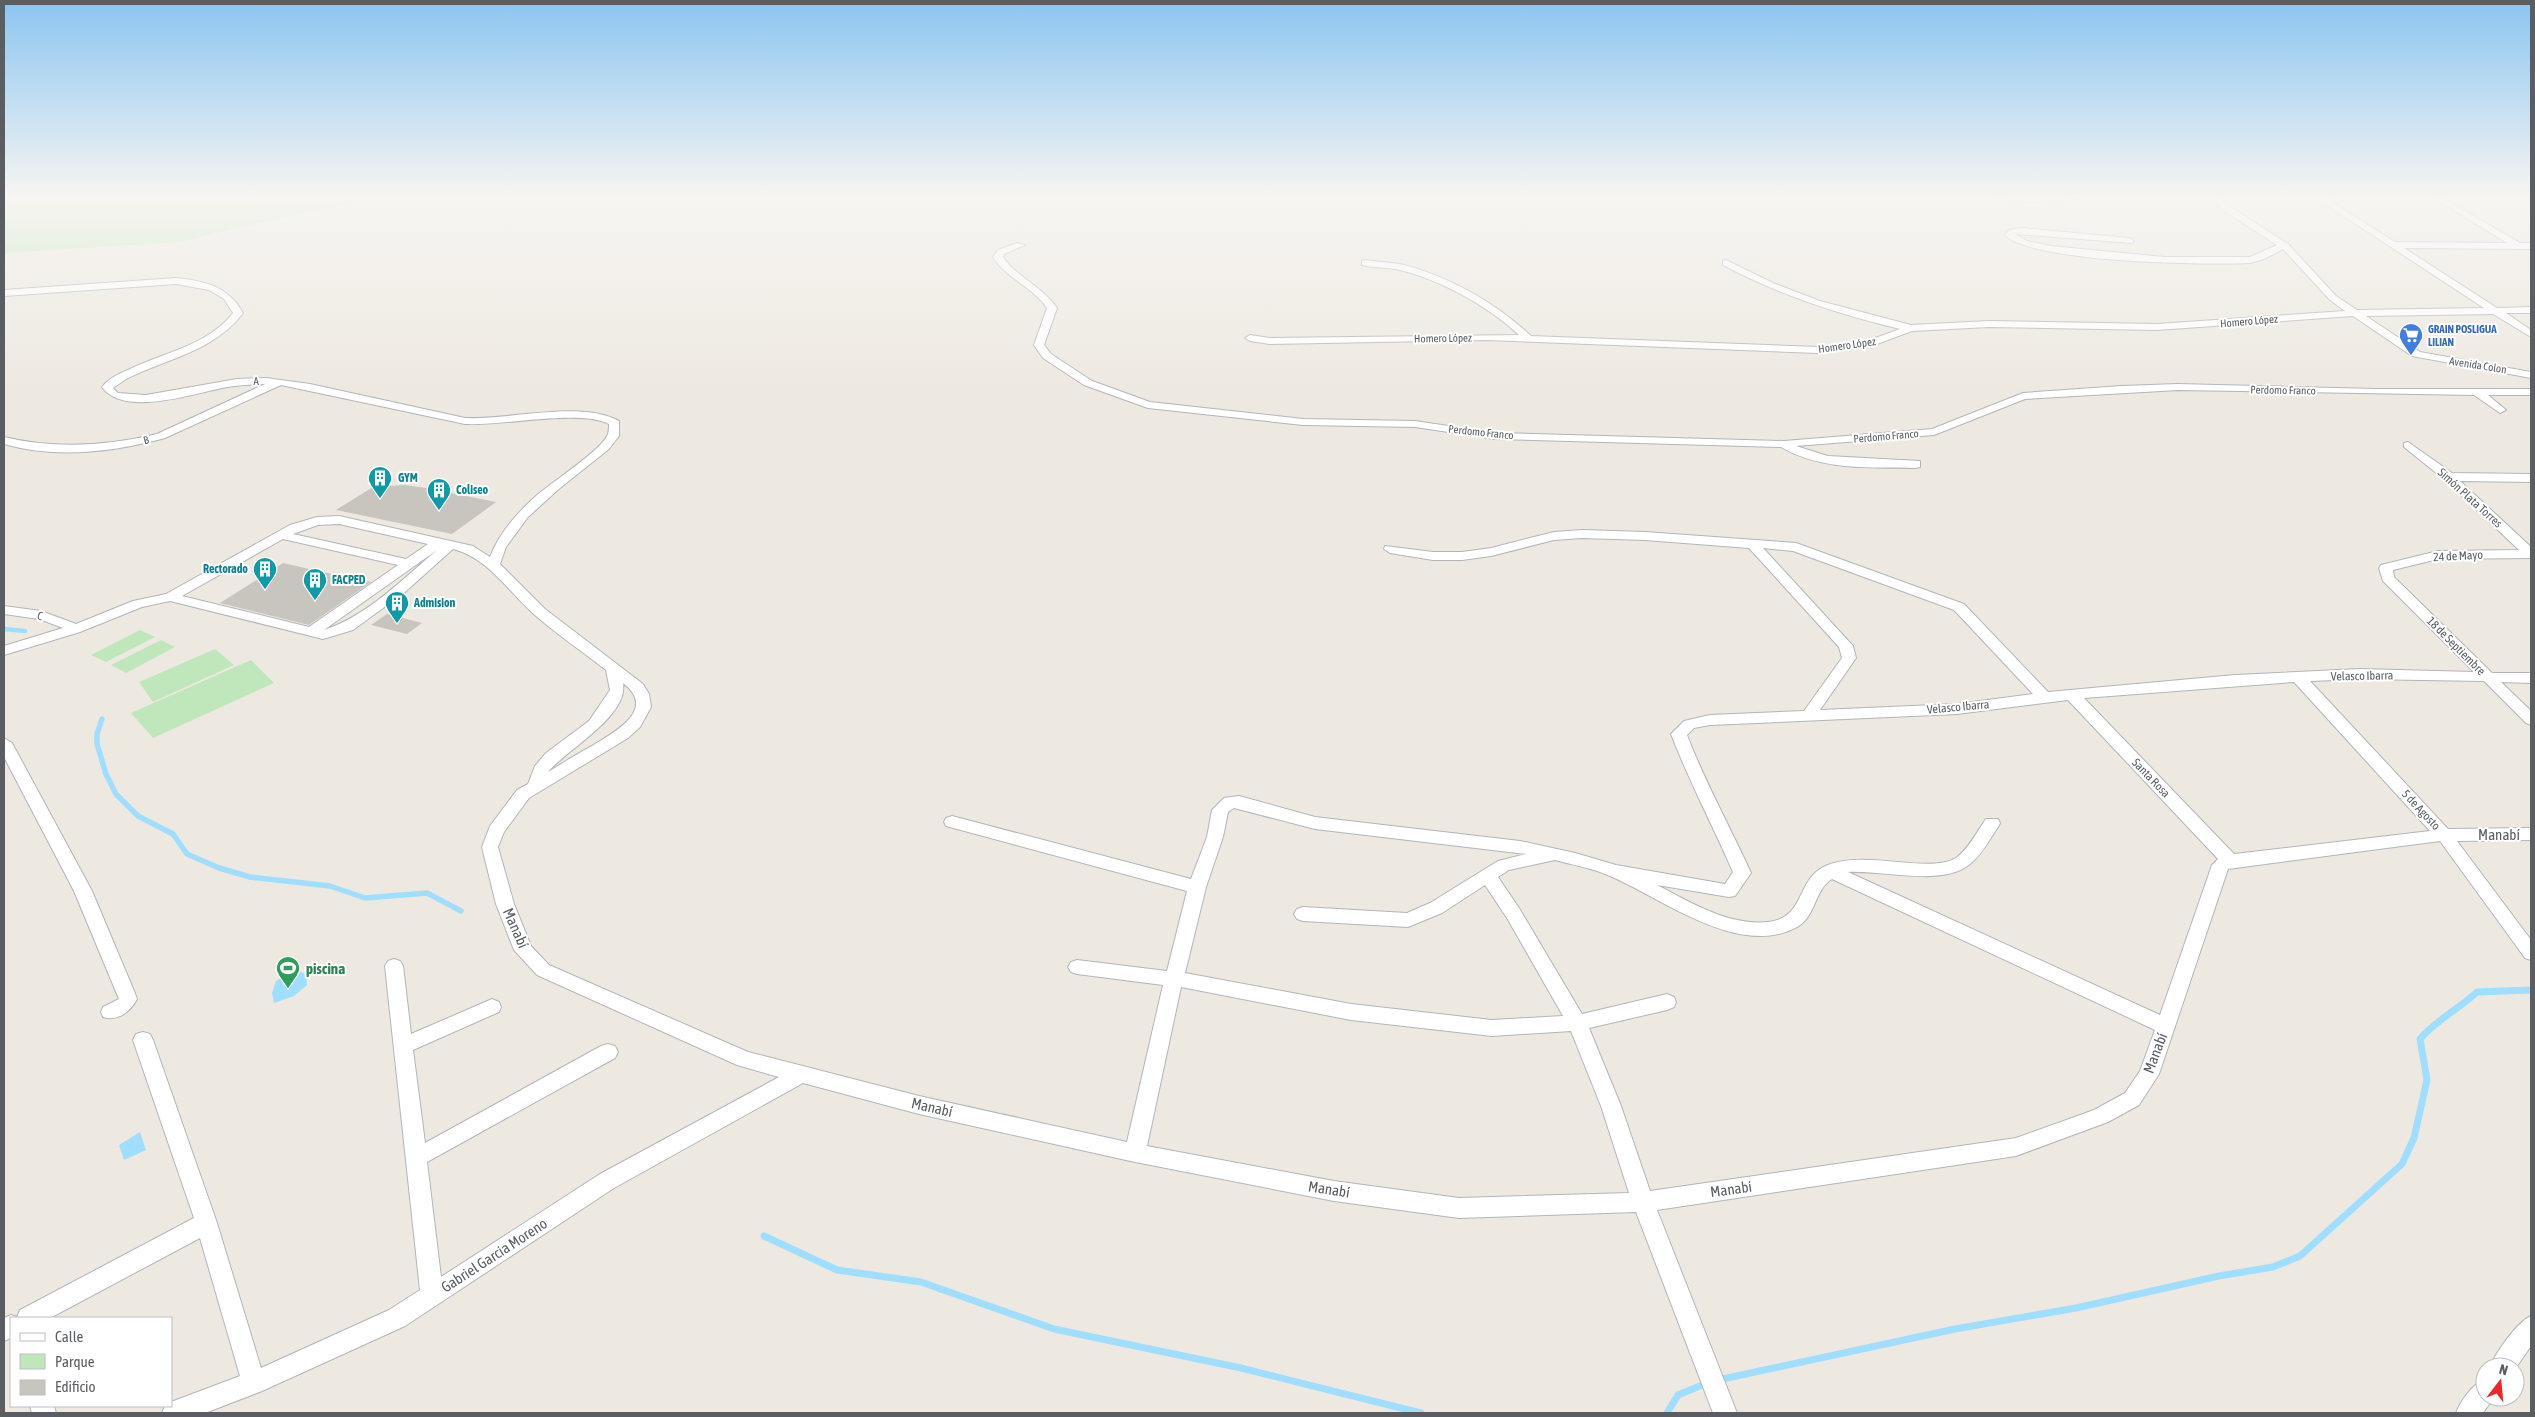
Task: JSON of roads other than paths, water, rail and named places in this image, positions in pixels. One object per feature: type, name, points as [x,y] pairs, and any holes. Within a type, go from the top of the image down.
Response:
[{"type":"street","name":"Perdomo Franco","points":[[1001,262],[1046,297],[1052,308],[1038,341],[1039,345],[1047,356],[1088,383],[1148,405],[1235,413],[1303,422],[1415,424],[1496,436],[1589,437],[1784,444],[1934,432],[2023,396],[2178,388],[2531,392]]},
{"type":"street","points":[[2299,262],[2333,298],[2353,313]]},
{"type":"street","points":[[2420,262],[2531,334]]},
{"type":"street","points":[[1726,263],[1759,281],[1823,305],[1912,328]]},
{"type":"street","points":[[1365,264],[1401,267],[1452,285],[1513,324],[1529,339]]},
{"type":"street","name":"A","points":[[4,293],[176,281],[196,282],[214,287],[235,306],[238,313],[232,324],[204,341],[132,371],[107,387],[114,397],[128,400],[151,398],[236,382],[278,382],[465,421],[496,422],[580,414],[610,419],[615,423],[613,436],[605,447],[525,512],[498,548],[493,565]]},
{"type":"street","name":"Homero López","points":[[1250,338],[1270,341],[1486,337],[1817,350],[1869,344],[1912,328],[1989,324],[2157,328],[2353,313],[2491,309],[2531,310]]},
{"type":"street","name":"Avenida Colon","points":[[2353,313],[2424,357],[2531,375]]},
{"type":"street","name":"B","points":[[4,440],[44,448],[75,449],[108,448],[142,442],[161,436],[278,382]]},
{"type":"street","points":[[2477,392],[2500,410]]},
{"type":"street","points":[[1784,444],[1792,450],[1817,458],[1916,464]]},
{"type":"street","name":"Simón Plata Torres","points":[[2408,445],[2449,477],[2531,554]]},
{"type":"street","points":[[2449,477],[2530,479]]},
{"type":"street","name":"Manabí","points":[[170,597],[294,528],[318,520],[339,520],[468,549],[493,565],[540,612],[638,687],[645,699],[643,710],[636,724],[623,734],[536,784],[523,794],[505,815],[496,830],[490,847],[505,904],[523,950],[543,970],[744,1059],[919,1105],[1135,1153],[1334,1191],[1460,1208],[1643,1202],[2016,1147],[2101,1116],[2132,1099],[2149,1074],[2221,865],[2230,861],[2444,835],[2531,834]]},
{"type":"street","points":[[1390,549],[1421,556],[1452,558],[1504,550],[1559,535],[1622,534],[1753,545],[1778,544],[1796,547],[1953,604],[1962,610],[2044,698]]},
{"type":"street","points":[[282,535],[408,564]]},
{"type":"street","points":[[312,632],[408,564],[444,544]]},
{"type":"street","points":[[4,652],[74,629],[138,604],[170,597],[323,634],[348,627],[400,590],[444,544]]},
{"type":"street","points":[[1753,545],[1846,646],[1849,653],[1849,658],[1810,714]]},
{"type":"street","name":"24 de Mayo","points":[[2386,568],[2438,555],[2531,554]]},
{"type":"street","name":"18 de Septiembre","points":[[2386,568],[2388,578],[2531,720]]},
{"type":"street","points":[[381,584],[400,590]]},
{"type":"street","name":"C","points":[[4,610],[22,611],[63,622],[74,629]]},
{"type":"street","points":[[536,784],[541,770],[552,757],[594,725],[612,701],[617,690],[613,667]]},
{"type":"street","name":"Velasco Ibarra","points":[[1616,872],[1729,891],[1742,873],[1717,815],[1691,766],[1679,734],[1689,724],[1710,720],[1810,714],[1957,709],[2072,695],[2298,677],[2360,674],[2531,678]]},
{"type":"street","name":"5 de Agosto","points":[[2298,677],[2444,835],[2531,953]]},
{"type":"street","name":"Santa Rosa","points":[[2072,695],[2230,861]]},
{"type":"street","points":[[4,743],[83,892],[125,991],[128,999],[125,1005],[110,1012]]},
{"type":"street","points":[[1135,1153],[1197,888],[1215,838],[1220,810],[1230,802],[1249,804],[1312,822],[1453,836],[1509,844],[1556,854],[1616,872],[1668,900],[1729,924],[1749,929],[1766,930],[1788,926],[1797,920],[1817,880],[1831,870],[1850,865],[1870,863],[1926,869],[1948,868],[1965,859],[1992,823]]},
{"type":"street","points":[[952,822],[1197,888]]},
{"type":"street","points":[[1303,914],[1408,920],[1436,908],[1504,865],[1556,854]]},
{"type":"street","points":[[1831,870],[2165,1026]]},
{"type":"street","points":[[1487,875],[1513,913],[1577,1023],[1611,1106],[1643,1202],[1725,1413]]},
{"type":"street","points":[[394,966],[432,1296]]},
{"type":"street","points":[[1076,967],[1175,979],[1351,1012],[1492,1028],[1577,1023],[1667,1002]]},
{"type":"street","points":[[403,1046],[492,1007]]},
{"type":"street","points":[[143,1040],[206,1222],[254,1383]]},
{"type":"street","points":[[416,1158],[608,1052]]},
{"type":"street","name":"Gabriel Garcia Moreno","points":[[174,1413],[254,1383],[396,1318],[607,1181],[802,1074]]},
{"type":"street","points":[[30,1317],[206,1222]]},
{"type":"street","points":[[2509,1357],[2531,1327]]},
{"type":"water","name":"piscina","points":[[294,970],[306,974],[307,985],[294,996],[274,1003],[272,993],[276,981]]},
{"type":"water","points":[[140,1132],[146,1150],[124,1160],[119,1145]]},
{"type":"waterway","points":[[4,629],[25,631]]},
{"type":"waterway","points":[[102,719],[97,734],[97,744],[106,774],[116,794],[138,816],[173,834],[187,854],[219,868],[250,877],[330,886],[365,898],[427,893],[461,911]]},
{"type":"waterway","points":[[1718,1380],[1955,1329],[2076,1308],[2219,1276],[2273,1267],[2300,1256],[2402,1164],[2414,1138],[2427,1080],[2420,1039],[2426,1032],[2477,992],[2531,990]]},
{"type":"waterway","points":[[764,1236],[837,1270],[921,1282],[1054,1329],[1241,1368],[1421,1413]]},
{"type":"waterway","points":[[1667,1413],[1678,1395],[1707,1383]]},
{"type":"place","name":"GRAIN POSLIGUA LILIAN","points":[[2411,356]]},
{"type":"place","name":"GYM","points":[[380,499]]},
{"type":"place","name":"Coliseo","points":[[439,511]]},
{"type":"place","name":"Rectorado","points":[[265,590]]},
{"type":"place","name":"FACPED","points":[[315,601]]},
{"type":"place","name":"Admision","points":[[397,624]]},
{"type":"place","name":"piscina","points":[[288,989]]}]
